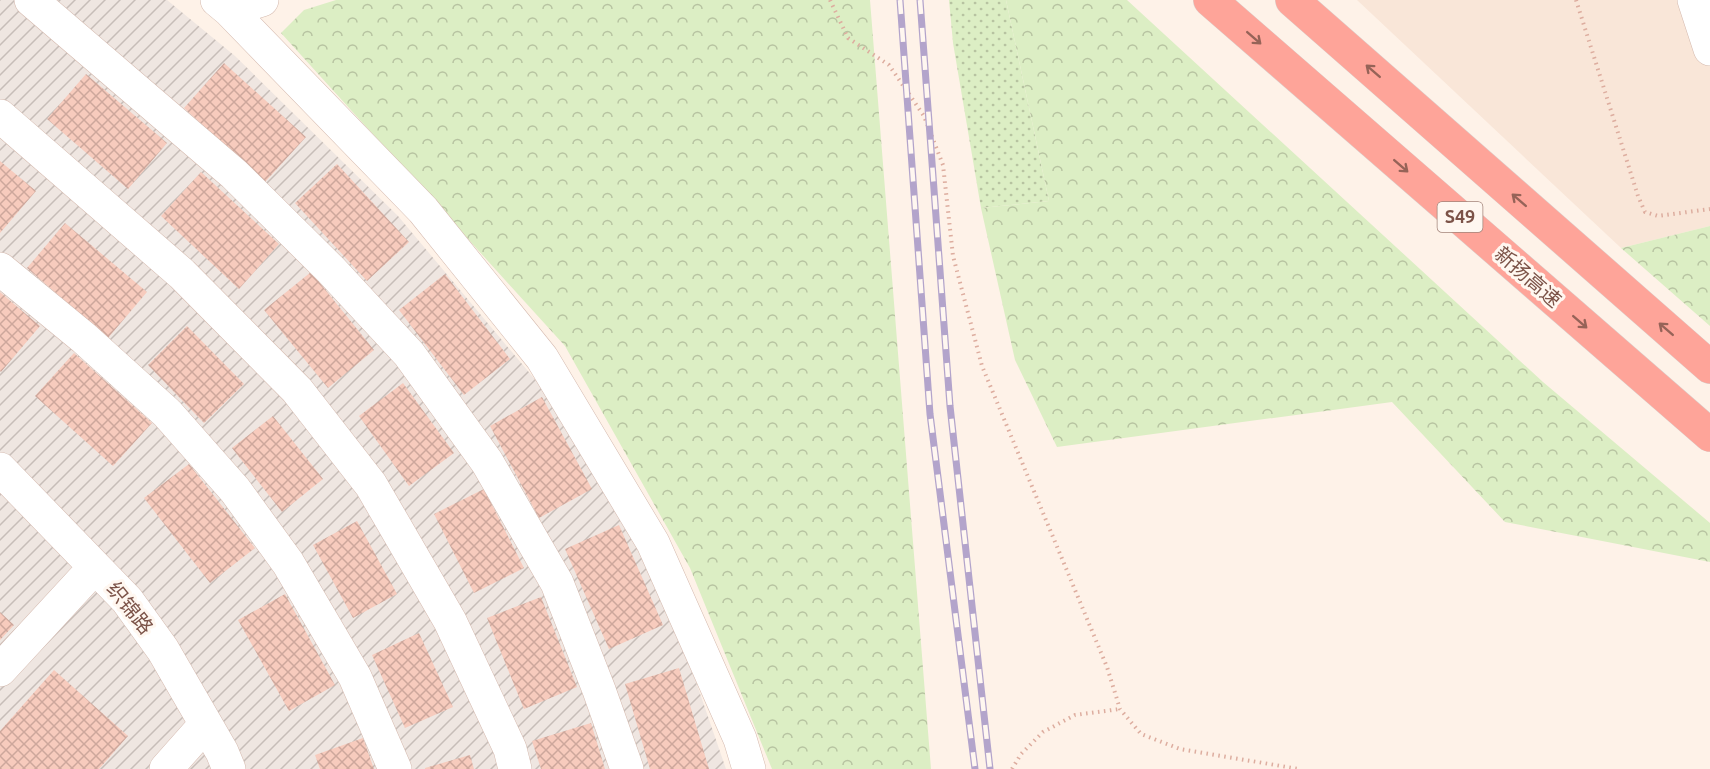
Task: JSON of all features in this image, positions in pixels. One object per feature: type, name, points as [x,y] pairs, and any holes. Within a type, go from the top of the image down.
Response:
[{"type":"highway","name":"新扬高速","points":[[1210,0],[1710,435]]},
{"type":"highway","name":"S49","points":[[1292,0],[1710,367]]},
{"type":"street","points":[[32,0],[234,174],[331,270],[409,354],[488,462],[557,583],[627,769]]},
{"type":"street","points":[[223,5],[262,0]]},
{"type":"street","points":[[1694,0],[1710,49]]},
{"type":"street","points":[[223,5],[423,210],[542,358],[653,543],[740,740],[749,769]]},
{"type":"street","points":[[0,116],[182,274],[297,390],[371,485],[450,621],[510,749],[515,769]]},
{"type":"street","points":[[0,269],[84,338],[167,413],[235,490],[288,563],[355,677],[395,769]]},
{"type":"street","name":"织锦路","points":[[0,469],[127,600],[163,650],[222,752],[229,769]]},
{"type":"street","points":[[0,670],[95,567]]},
{"type":"street","points":[[166,769],[205,725]]},
{"type":"path","points":[[830,0],[848,38],[889,66],[924,116],[943,165],[954,256],[982,366],[1107,667],[1120,709],[1141,734],[1180,749],[1299,769]]},
{"type":"path","points":[[1576,0],[1638,196],[1646,212],[1658,216],[1710,209]]},
{"type":"path","points":[[1012,769],[1021,754],[1043,732],[1075,715],[1120,709]]},
{"type":"shaded area","points":[[0,0],[167,0],[235,56],[398,216],[543,389],[626,521],[683,644],[726,769],[0,769]]},
{"type":"shaded area","points":[[1357,0],[1710,0],[1710,226],[1621,248]]},
{"type":"green space","points":[[336,0],[870,0],[931,769],[772,769],[690,568],[565,346],[281,33],[304,10]]},
{"type":"green space","points":[[949,0],[1006,0],[1049,201],[981,208],[953,43]]},
{"type":"green space","points":[[1006,0],[1127,0],[1543,382],[1710,523],[1710,562],[1505,522],[1392,402],[1057,447],[1015,360],[981,208],[1049,201]]},
{"type":"green space","points":[[1710,226],[1710,326],[1621,248]]},
{"type":"building","points":[[224,63],[306,137],[265,182],[184,108]]},
{"type":"building","points":[[86,74],[167,143],[128,189],[47,119]]},
{"type":"building","points":[[0,161],[36,191],[0,233]]},
{"type":"building","points":[[337,164],[409,242],[367,281],[295,203]]},
{"type":"building","points":[[201,172],[279,244],[239,289],[161,216]]},
{"type":"building","points":[[65,223],[147,292],[108,338],[27,268]]},
{"type":"building","points":[[311,272],[374,350],[328,388],[264,310]]},
{"type":"building","points":[[445,274],[510,359],[464,395],[399,310]]},
{"type":"building","points":[[0,292],[40,326],[1,372],[0,371]]},
{"type":"building","points":[[187,326],[244,384],[204,423],[148,365]]},
{"type":"building","points":[[74,353],[152,423],[113,466],[35,396]]},
{"type":"building","points":[[403,383],[454,453],[409,486],[359,416]]},
{"type":"building","points":[[542,397],[592,489],[539,518],[490,426]]},
{"type":"building","points":[[273,416],[323,479],[282,512],[232,448]]},
{"type":"building","points":[[189,464],[255,548],[210,583],[144,498]]},
{"type":"building","points":[[484,489],[524,568],[474,593],[434,514]]},
{"type":"building","points":[[357,521],[397,594],[353,618],[313,545]]},
{"type":"building","points":[[619,525],[663,625],[609,649],[565,549]]},
{"type":"building","points":[[285,594],[335,685],[289,711],[238,620]]},
{"type":"building","points":[[541,597],[577,687],[524,709],[487,618]]},
{"type":"building","points":[[0,612],[14,625],[0,640]]},
{"type":"building","points":[[419,633],[453,707],[405,728],[372,655]]},
{"type":"building","points":[[679,668],[709,769],[650,769],[625,684]]},
{"type":"building","points":[[54,670],[128,736],[99,769],[0,769],[0,731]]},
{"type":"building","points":[[591,723],[605,769],[541,769],[532,741]]},
{"type":"building","points":[[363,738],[374,769],[320,769],[315,755]]},
{"type":"building","points":[[470,755],[474,769],[425,769],[425,768]]},
{"type":"railway","points":[[900,0],[930,414],[975,769]]},
{"type":"railway","points":[[920,0],[950,406],[990,769]]}]
